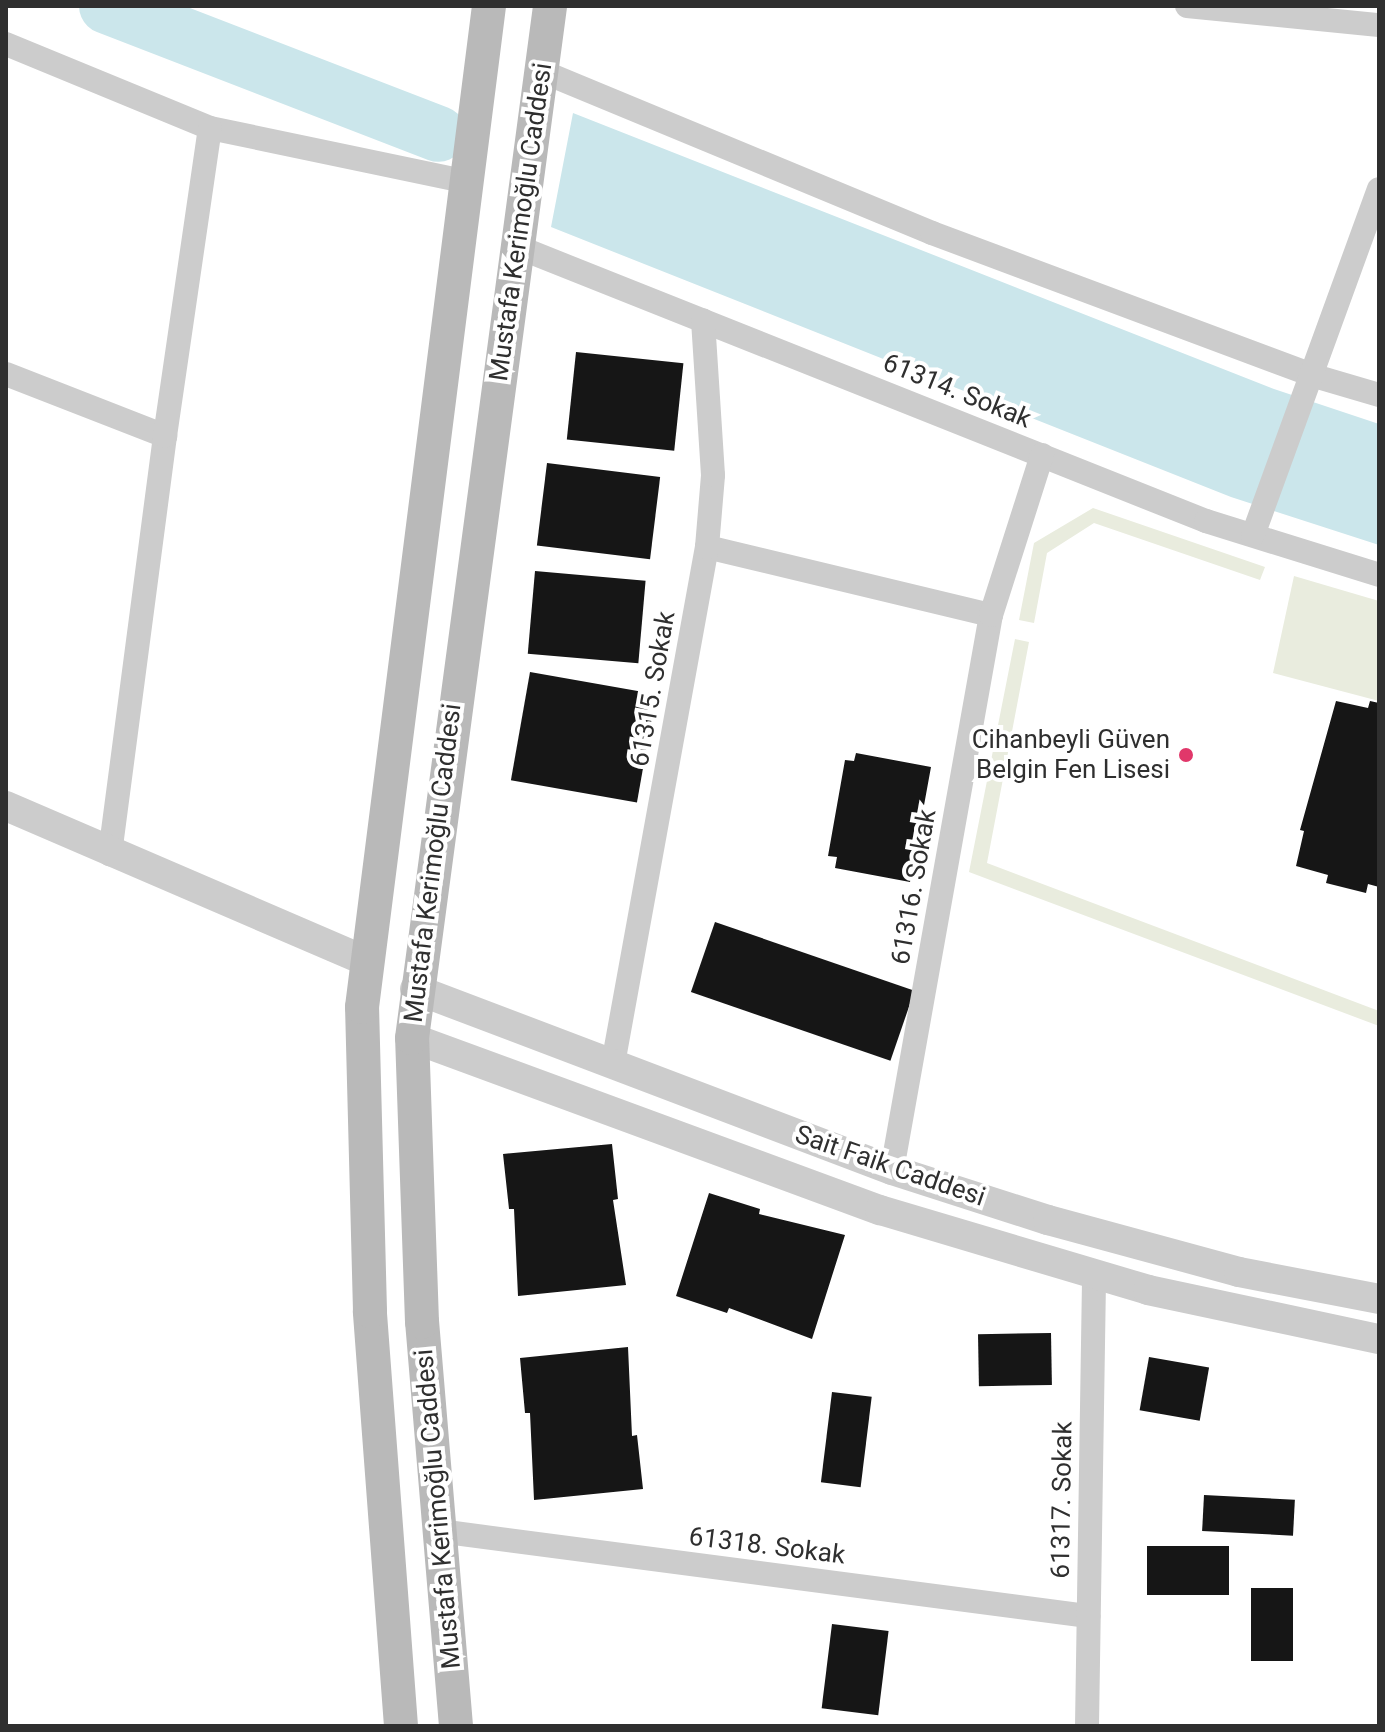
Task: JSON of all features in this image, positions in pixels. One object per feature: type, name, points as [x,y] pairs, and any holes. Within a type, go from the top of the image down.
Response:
[{"type":"main road","name":"Mustafa Kerimoğlu Caddesi","points":[[401,1726],[370,1311],[364,960],[469,182],[489,6]]},
{"type":"main road","name":"Mustafa Kerimoğlu Caddesi","points":[[456,1726],[422,1322],[412,1038],[415,989],[550,6]]},
{"type":"street","points":[[1187,6],[1379,25]]},
{"type":"street","points":[[6,44],[210,128],[469,182]]},
{"type":"street","points":[[541,71],[932,233],[1311,375],[1379,395]]},
{"type":"street","points":[[110,854],[165,436],[210,128]]},
{"type":"street","points":[[1253,534],[1379,189]]},
{"type":"street","name":"61314. Sokak","points":[[518,247],[1042,455],[1253,534],[1379,575]]},
{"type":"street","name":"61315. Sokak","points":[[613,1064],[707,547],[713,475],[703,320]]},
{"type":"street","points":[[6,374],[165,436]]},
{"type":"street","name":"61316. Sokak","points":[[892,1170],[991,615],[1042,455]]},
{"type":"street","points":[[707,547],[991,615]]},
{"type":"street","points":[[6,806],[110,854],[364,960]]},
{"type":"street","name":"Sait Faik Caddesi","points":[[415,989],[892,1170],[1115,1241],[1379,1299]]},
{"type":"street","name":"Sait Faik Caddesi","points":[[412,1038],[880,1210],[1220,1308],[1379,1339]]},
{"type":"street","name":"61317. Sokak","points":[[1087,1726],[1094,1274]]},
{"type":"street","name":"61318. Sokak","points":[[439,1531],[1088,1616]]},
{"type":"shaded area","points":[[1093,508],[1265,567],[1260,580],[1094,523],[1047,553],[1034,623],[1019,620],[1034,543]]},
{"type":"shaded area","points":[[1294,576],[1379,601],[1379,701],[1273,673]]},
{"type":"shaded area","points":[[1015,639],[1029,642],[987,863],[1379,1011],[1379,1026],[969,872]]},
{"type":"water","points":[[573,113],[1274,389],[1379,424],[1379,545],[1231,497],[551,227]]},
{"type":"building","points":[[576,352],[683,363],[674,451],[567,440]]},
{"type":"building","points":[[547,463],[660,477],[650,559],[537,545]]},
{"type":"building","points":[[535,571],[646,581],[638,663],[528,654]]},
{"type":"building","points":[[530,672],[656,694],[637,803],[511,780]]},
{"type":"building","points":[[1336,701],[1368,708],[1370,701],[1379,703],[1379,887],[1368,884],[1366,893],[1326,883],[1328,875],[1296,866],[1304,831],[1300,830]]},
{"type":"building","points":[[856,753],[931,767],[910,882],[835,868],[837,857],[828,856],[845,760],[854,761]]},
{"type":"building","points":[[715,922],[915,991],[890,1061],[691,992]]},
{"type":"building","points":[[612,1144],[618,1199],[613,1200],[626,1285],[518,1296],[514,1209],[509,1209],[503,1154]]},
{"type":"building","points":[[709,1193],[760,1209],[759,1214],[845,1235],[812,1339],[729,1308],[727,1313],[676,1296]]},
{"type":"building","points":[[1051,1333],[1052,1385],[979,1386],[978,1334]]},
{"type":"building","points":[[628,1347],[632,1436],[637,1435],[643,1489],[534,1500],[530,1413],[525,1413],[520,1358]]},
{"type":"building","points":[[1149,1357],[1209,1368],[1200,1421],[1140,1410]]},
{"type":"building","points":[[832,1392],[872,1397],[861,1487],[821,1482]]},
{"type":"building","points":[[1204,1495],[1295,1500],[1293,1536],[1202,1531]]},
{"type":"building","points":[[1147,1546],[1229,1546],[1229,1595],[1147,1595]]},
{"type":"building","points":[[1251,1588],[1293,1588],[1293,1661],[1251,1661]]},
{"type":"building","points":[[832,1624],[889,1631],[878,1715],[822,1708]]},
{"type":"waterway","points":[[107,6],[438,134]]},
{"type":"place","name":"Cihanbeyli Güven Belgin Fen Lisesi","points":[[1186,755]]}]
